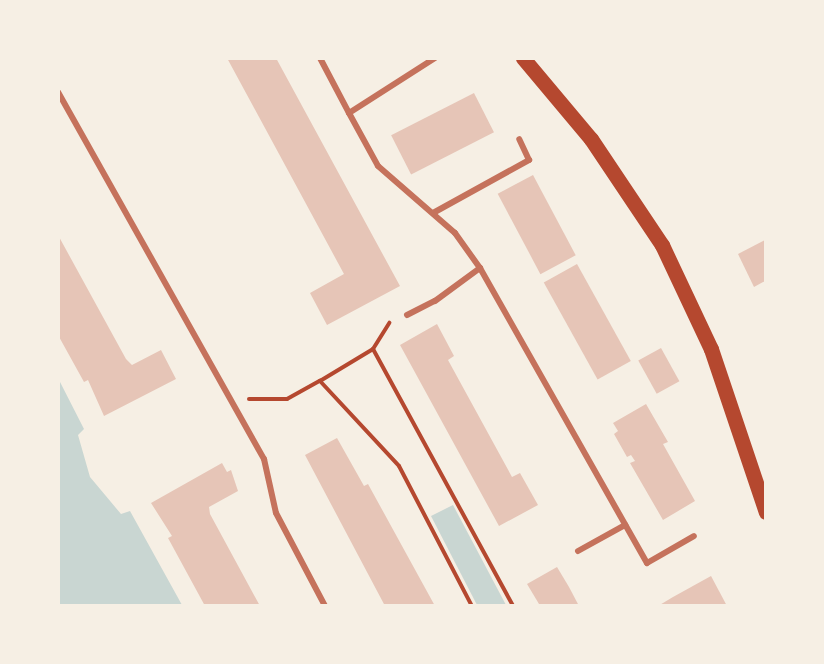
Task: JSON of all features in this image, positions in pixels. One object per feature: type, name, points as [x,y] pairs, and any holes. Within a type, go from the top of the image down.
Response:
[{"type":"main road","points":[[523,58],[591,139],[624,184],[667,255],[711,349],[765,512]]},
{"type":"street","points":[[320,58],[378,166],[404,192],[433,213],[455,233],[480,268],[647,563],[694,536]]},
{"type":"street","points":[[349,113],[435,58]]},
{"type":"street","points":[[58,92],[264,459],[276,513],[326,606]]},
{"type":"street","points":[[433,213],[529,160],[519,139]]},
{"type":"street","points":[[407,315],[435,301],[480,268]]},
{"type":"street","points":[[578,550],[625,525]]},
{"type":"path","points":[[230,399],[287,399],[373,349],[389,323]]},
{"type":"path","points":[[373,349],[513,606]]},
{"type":"path","points":[[320,381],[399,466],[472,606]]},
{"type":"shaded area","points":[[59,380],[84,429],[78,435],[90,477],[121,514],[130,511],[182,605],[59,605]]},
{"type":"shaded area","points":[[453,505],[506,605],[477,605],[431,516]]},
{"type":"building","points":[[227,58],[276,58],[400,286],[327,325],[310,293],[344,274]]},
{"type":"building","points":[[474,93],[494,132],[411,174],[391,135]]},
{"type":"building","points":[[533,175],[576,255],[540,274],[498,194]]},
{"type":"building","points":[[58,235],[126,359],[132,365],[161,350],[176,379],[104,416],[88,380],[84,382],[58,335]]},
{"type":"building","points":[[765,240],[765,281],[754,287],[738,254]]},
{"type":"building","points":[[577,264],[631,361],[598,380],[544,282]]},
{"type":"building","points":[[437,324],[454,356],[448,360],[512,477],[520,473],[538,505],[499,526],[400,345]]},
{"type":"building","points":[[661,348],[679,381],[657,394],[638,361]]},
{"type":"building","points":[[646,404],[668,442],[663,444],[695,501],[663,520],[630,463],[635,461],[631,455],[627,457],[614,434],[618,431],[613,423]]},
{"type":"building","points":[[337,438],[364,486],[368,484],[435,606],[385,606],[305,455]]},
{"type":"building","points":[[222,463],[227,472],[231,470],[238,491],[209,507],[210,514],[260,606],[205,606],[168,538],[172,536],[151,503]]},
{"type":"building","points":[[557,567],[579,606],[539,604],[527,584]]},
{"type":"building","points":[[711,576],[727,606],[658,606],[673,597]]}]
